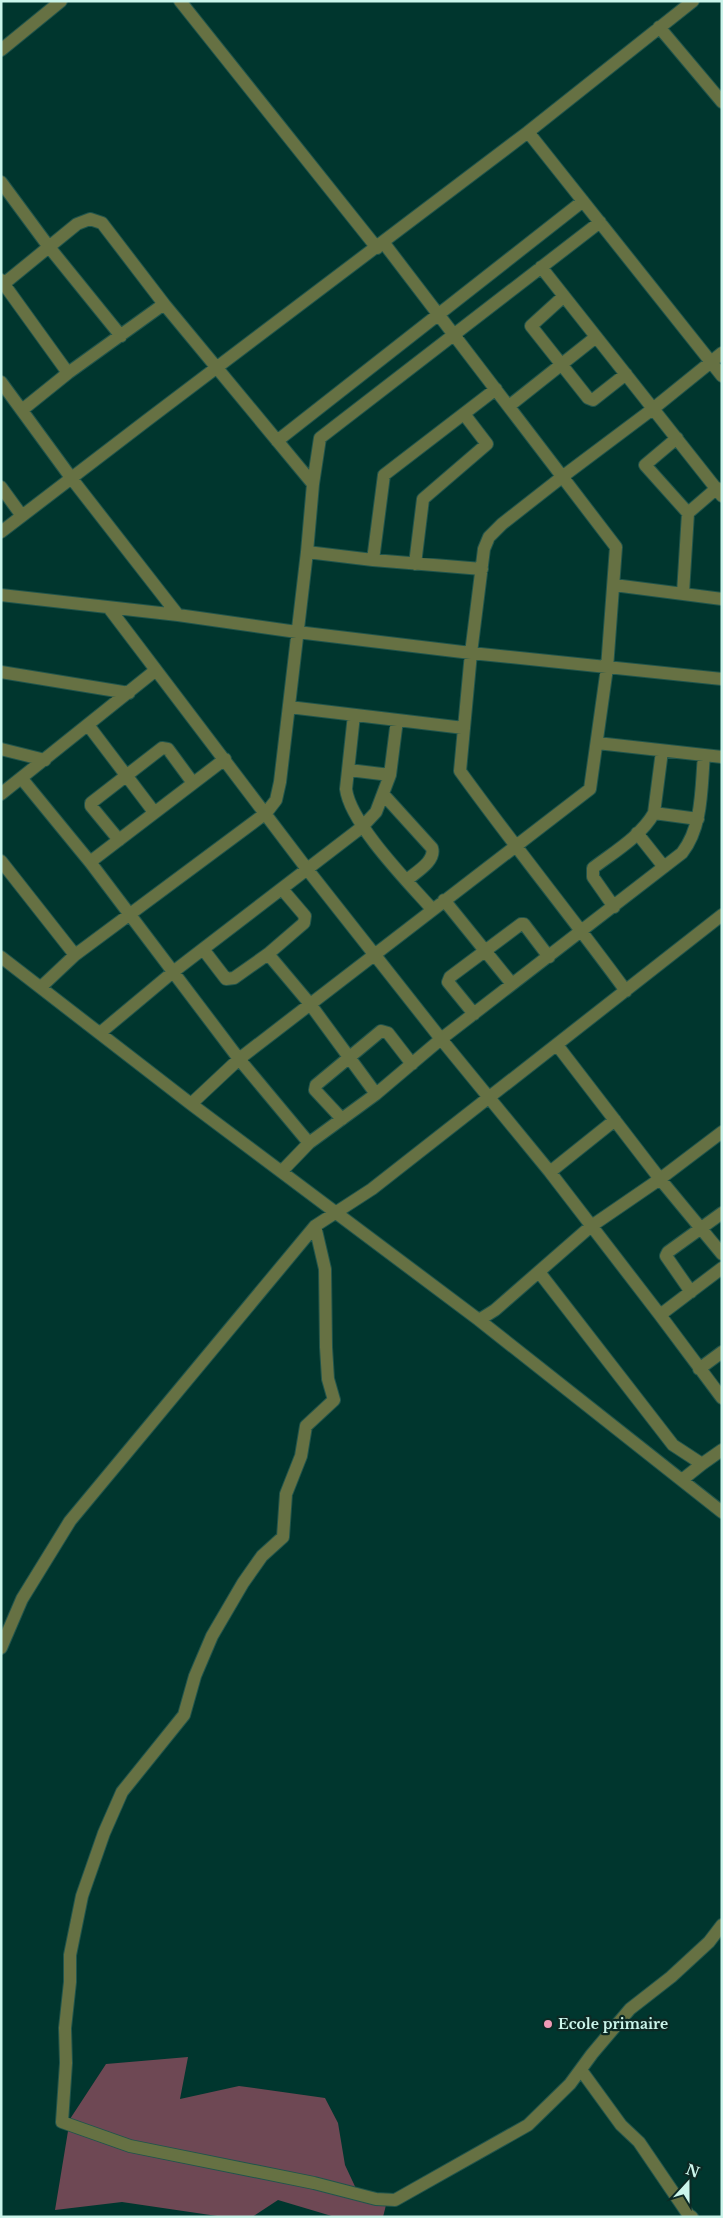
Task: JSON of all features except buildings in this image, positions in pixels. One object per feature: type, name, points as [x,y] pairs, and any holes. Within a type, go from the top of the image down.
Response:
[{"type":"street","points":[[1,50],[60,1]]},
{"type":"street","points":[[180,1],[380,245],[439,313],[616,548],[607,668],[590,789],[239,1059],[190,1104]]},
{"type":"street","points":[[1,532],[528,132],[693,1]]},
{"type":"street","points":[[659,27],[722,102]]},
{"type":"street","points":[[528,132],[722,376]]},
{"type":"street","points":[[1,182],[49,247],[121,336]]},
{"type":"street","points":[[277,441],[583,200]]},
{"type":"street","points":[[68,373],[2,283],[77,224],[90,219],[102,223],[164,304],[313,484]]},
{"type":"street","points":[[42,987],[75,955],[266,812],[276,800],[279,791],[307,552],[313,484],[320,438],[455,336],[600,222]]},
{"type":"street","points":[[541,267],[719,492],[688,514]]},
{"type":"street","points":[[564,296],[531,326],[561,365],[588,398],[593,400],[626,374]]},
{"type":"street","points":[[22,410],[68,373],[164,304]]},
{"type":"street","points":[[509,406],[596,337]]},
{"type":"street","points":[[626,991],[582,931],[514,846],[460,771],[471,653],[484,549],[489,537],[495,530],[654,408],[722,353]]},
{"type":"street","points":[[1,382],[72,479],[178,615]]},
{"type":"street","points":[[373,560],[384,475],[496,388]]},
{"type":"street","points":[[416,564],[423,499],[487,444],[464,414]]},
{"type":"street","points":[[677,438],[646,465],[688,514],[682,593]]},
{"type":"street","points":[[1,487],[22,516]]},
{"type":"street","points":[[307,552],[373,560],[482,569]]},
{"type":"street","points":[[614,585],[722,598]]},
{"type":"street","points":[[1,595],[178,615],[297,632],[471,653],[722,679]]},
{"type":"street","points":[[109,608],[307,868],[550,1172],[660,1314],[722,1398]]},
{"type":"street","points":[[1,794],[156,670]]},
{"type":"street","points":[[1,672],[129,692]]},
{"type":"street","points":[[289,707],[464,728]]},
{"type":"street","points":[[354,715],[346,789],[347,800],[362,826],[432,909]]},
{"type":"street","points":[[100,1033],[173,972],[362,826],[376,812],[390,776],[397,720]]},
{"type":"street","points":[[88,726],[154,812]]},
{"type":"street","points":[[597,742],[722,757]]},
{"type":"street","points":[[118,840],[91,806],[92,803],[126,775],[165,747],[193,783]]},
{"type":"street","points":[[1,749],[45,760]]},
{"type":"street","points":[[614,907],[593,877],[593,868],[637,833],[654,812],[662,751]]},
{"type":"street","points":[[282,1171],[309,1143],[376,1094],[441,1038],[549,957],[682,853],[689,844],[698,819],[704,755]]},
{"type":"street","points":[[90,862],[225,759]]},
{"type":"street","points":[[349,770],[390,776]]},
{"type":"street","points":[[22,779],[90,862],[239,1059],[309,1143]]},
{"type":"street","points":[[383,794],[432,848],[434,853],[431,859],[407,880]]},
{"type":"street","points":[[654,812],[698,819]]},
{"type":"street","points":[[637,833],[664,867]]},
{"type":"street","points":[[1,861],[75,955]]},
{"type":"street","points":[[203,949],[226,978],[230,979],[268,954],[304,923],[305,919],[282,889]]},
{"type":"street","points":[[444,900],[484,952],[512,984]]},
{"type":"street","points":[[1,1648],[22,1599],[70,1521],[315,1226],[372,1189],[722,915]]},
{"type":"street","points":[[474,1014],[448,980],[484,952],[522,924],[549,957]]},
{"type":"street","points":[[268,954],[310,1004],[376,1094]]},
{"type":"street","points":[[1,957],[190,1104],[479,1320],[722,1512]]},
{"type":"street","points":[[342,1120],[316,1090],[318,1082],[349,1057],[381,1032],[385,1032],[388,1033],[412,1064]]},
{"type":"street","points":[[557,1045],[660,1179],[722,1254]]},
{"type":"street","points":[[550,1172],[615,1120]]},
{"type":"street","points":[[479,1320],[495,1310],[590,1226],[660,1179],[722,1132]]},
{"type":"street","points":[[690,1292],[666,1256],[668,1252],[722,1213]]},
{"type":"street","points":[[315,1226],[325,1269],[328,1378],[334,1400],[306,1426],[301,1456],[286,1494],[283,1536],[262,1556],[243,1583],[212,1636],[195,1676],[184,1715],[127,1785],[104,1833],[82,1896],[70,1955],[70,1982],[64,2028],[66,2063],[62,2122],[130,2146],[314,2183],[376,2200],[394,2200],[528,2125],[570,2084],[592,2054],[630,2009],[672,1977],[709,1942],[722,1926]]},
{"type":"street","points":[[660,1314],[722,1268]]},
{"type":"street","points":[[539,1272],[673,1445],[702,1464]]},
{"type":"street","points":[[699,1369],[722,1352]]},
{"type":"street","points":[[682,1480],[722,1450]]},
{"type":"street","points":[[581,2070],[621,2126],[639,2142],[688,2214],[692,2217]]},
{"type":"shaded area","points":[[188,2057],[180,2099],[239,2086],[325,2098],[338,2123],[345,2165],[359,2195],[386,2205],[383,2217],[335,2217],[278,2200],[252,2217],[224,2217],[122,2202],[55,2210],[70,2119],[106,2064]]},
{"type":"place","name":"Ecole primaire","points":[[548,2024]]}]
